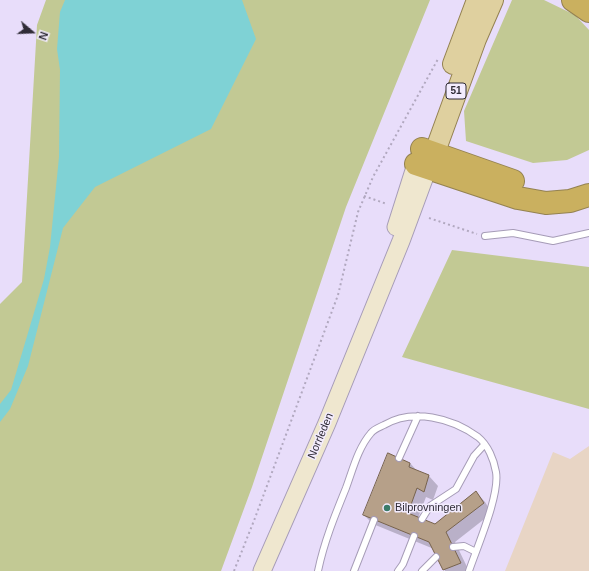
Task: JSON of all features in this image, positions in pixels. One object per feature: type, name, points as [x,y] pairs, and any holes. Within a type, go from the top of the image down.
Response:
[{"type":"highway","points":[[573,0],[589,11]]},
{"type":"highway","points":[[425,159],[533,188],[559,189],[589,179]]},
{"type":"highway","points":[[425,159],[518,198],[546,203],[570,201],[589,196]]},
{"type":"main road","name":"51","points":[[425,159],[482,6]]},
{"type":"street","name":"Norrleden","points":[[262,571],[327,423],[376,300],[393,238],[425,159]]},
{"type":"lane","points":[[485,236],[512,234],[553,241],[589,234]]},
{"type":"lane","points":[[399,458],[418,416]]},
{"type":"lane","points":[[318,571],[322,551],[359,451],[372,431],[396,418],[418,416],[431,417],[456,425],[479,438],[490,453],[496,473],[494,498],[469,571]]},
{"type":"lane","points":[[422,519],[430,506],[456,489],[474,456],[484,445]]},
{"type":"lane","points":[[354,571],[374,520]]},
{"type":"lane","points":[[398,571],[403,564],[414,536]]},
{"type":"lane","points":[[453,547],[464,546],[476,552]]},
{"type":"lane","points":[[422,571],[436,557]]},
{"type":"path","points":[[234,571],[338,295],[364,196],[438,58]]},
{"type":"path","points":[[364,196],[387,204]]},
{"type":"path","points":[[429,218],[485,236]]},
{"type":"shaded area","points":[[46,0],[430,0],[346,207],[252,487],[221,571],[0,571],[0,304],[22,282],[37,25]]},
{"type":"shaded area","points":[[65,0],[242,0],[256,39],[211,129],[95,187],[63,228],[28,366],[10,409],[0,422],[0,404],[11,390],[44,279],[50,247],[59,157],[60,70],[57,49],[60,12]]},
{"type":"shaded area","points":[[512,0],[544,0],[575,15],[589,30],[589,150],[567,160],[533,163],[466,141],[464,111]]},
{"type":"shaded area","points":[[452,250],[589,267],[589,409],[402,357]]},
{"type":"shaded area","points":[[589,446],[589,571],[505,571],[553,452],[570,459]]},
{"type":"building","name":"Bilprovningen","points":[[388,453],[410,463],[409,467],[429,475],[424,492],[417,488],[408,513],[435,524],[476,491],[484,503],[446,532],[461,563],[443,570],[429,542],[363,515]]},
{"type":"place","name":"Bilprovningen","points":[[387,508]]}]
